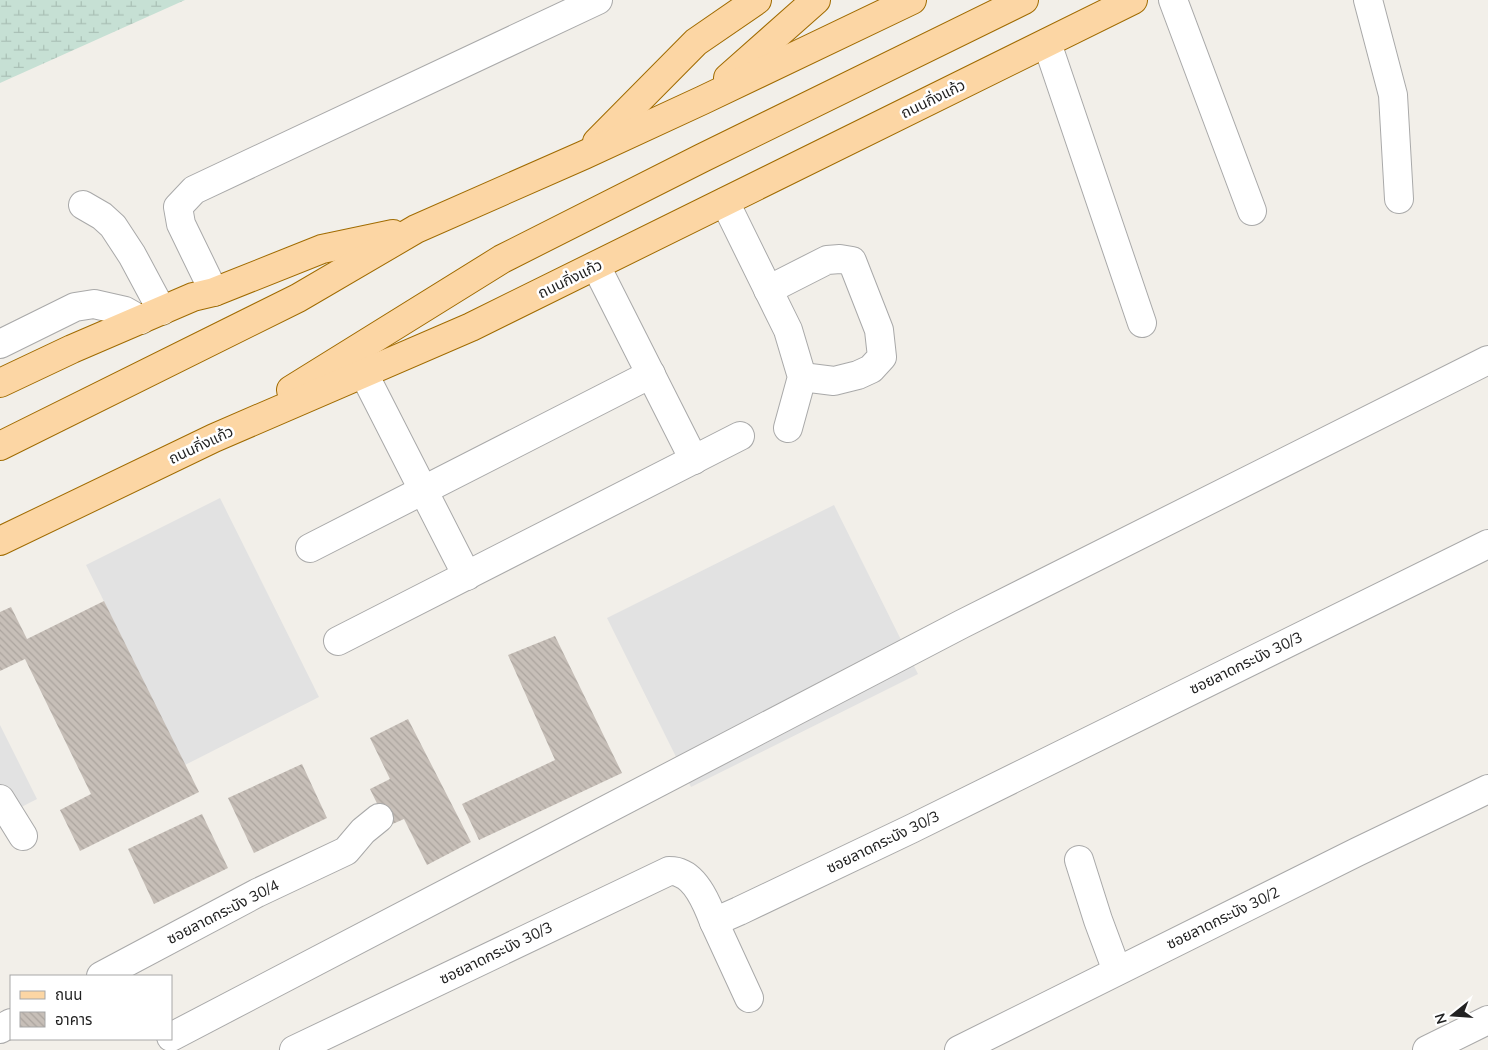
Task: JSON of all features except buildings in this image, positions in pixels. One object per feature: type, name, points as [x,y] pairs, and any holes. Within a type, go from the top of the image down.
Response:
[{"type":"main road","points":[[584,155],[696,42],[757,0]]},
{"type":"main road","points":[[702,100],[816,0]]},
{"type":"main road","points":[[0,446],[298,298],[416,229],[584,155],[912,0]]},
{"type":"main road","points":[[214,438],[502,259],[702,158],[1024,0]]},
{"type":"main road","name":"ถนนกิ่งแก้ว","points":[[0,541],[214,438],[471,328],[1133,0]]},
{"type":"main road","points":[[0,383],[72,349],[193,297],[214,292],[322,249],[416,229]]},
{"type":"street","points":[[214,292],[181,224],[178,206],[194,190],[598,0]]},
{"type":"street","points":[[1173,0],[1252,211]]},
{"type":"street","points":[[1368,0],[1393,95],[1399,199]]},
{"type":"street","points":[[1047,43],[1142,323]]},
{"type":"street","points":[[726,202],[788,330],[802,376],[788,428]]},
{"type":"street","points":[[0,344],[75,307],[94,304],[151,315],[132,255],[113,226],[102,216],[84,205]]},
{"type":"street","points":[[768,290],[827,260],[840,258],[852,261],[879,330],[882,357],[871,369],[858,375],[834,380],[802,376]]},
{"type":"street","points":[[596,266],[694,460]]},
{"type":"street","points":[[172,1036],[962,624],[1488,360]]},
{"type":"street","points":[[364,374],[467,576]]},
{"type":"street","points":[[310,548],[651,374]]},
{"type":"street","points":[[338,641],[740,436]]},
{"type":"street","name":"ซอยลาดกระบัง 30/3","points":[[294,1050],[668,871],[681,873],[692,881],[707,904],[714,922],[911,829],[1488,544]]},
{"type":"street","name":"ซอยลาดกระบัง 30/2","points":[[959,1050],[1488,789]]},
{"type":"street","points":[[0,799],[23,836]]},
{"type":"street","name":"ซอยลาดกระบัง 30/4","points":[[116,973],[257,893],[346,851],[363,831],[379,818]]},
{"type":"street","points":[[1079,860],[1117,971]]},
{"type":"street","points":[[714,922],[749,998]]},
{"type":"street","points":[[1427,1050],[1488,1020]]},
{"type":"green space","points":[[0,0],[185,0],[0,83]]},
{"type":"shaded area","points":[[220,498],[319,697],[185,765],[86,565]]},
{"type":"shaded area","points":[[834,505],[918,674],[691,787],[607,618]]},
{"type":"shaded area","points":[[0,725],[37,799],[0,818]]}]
